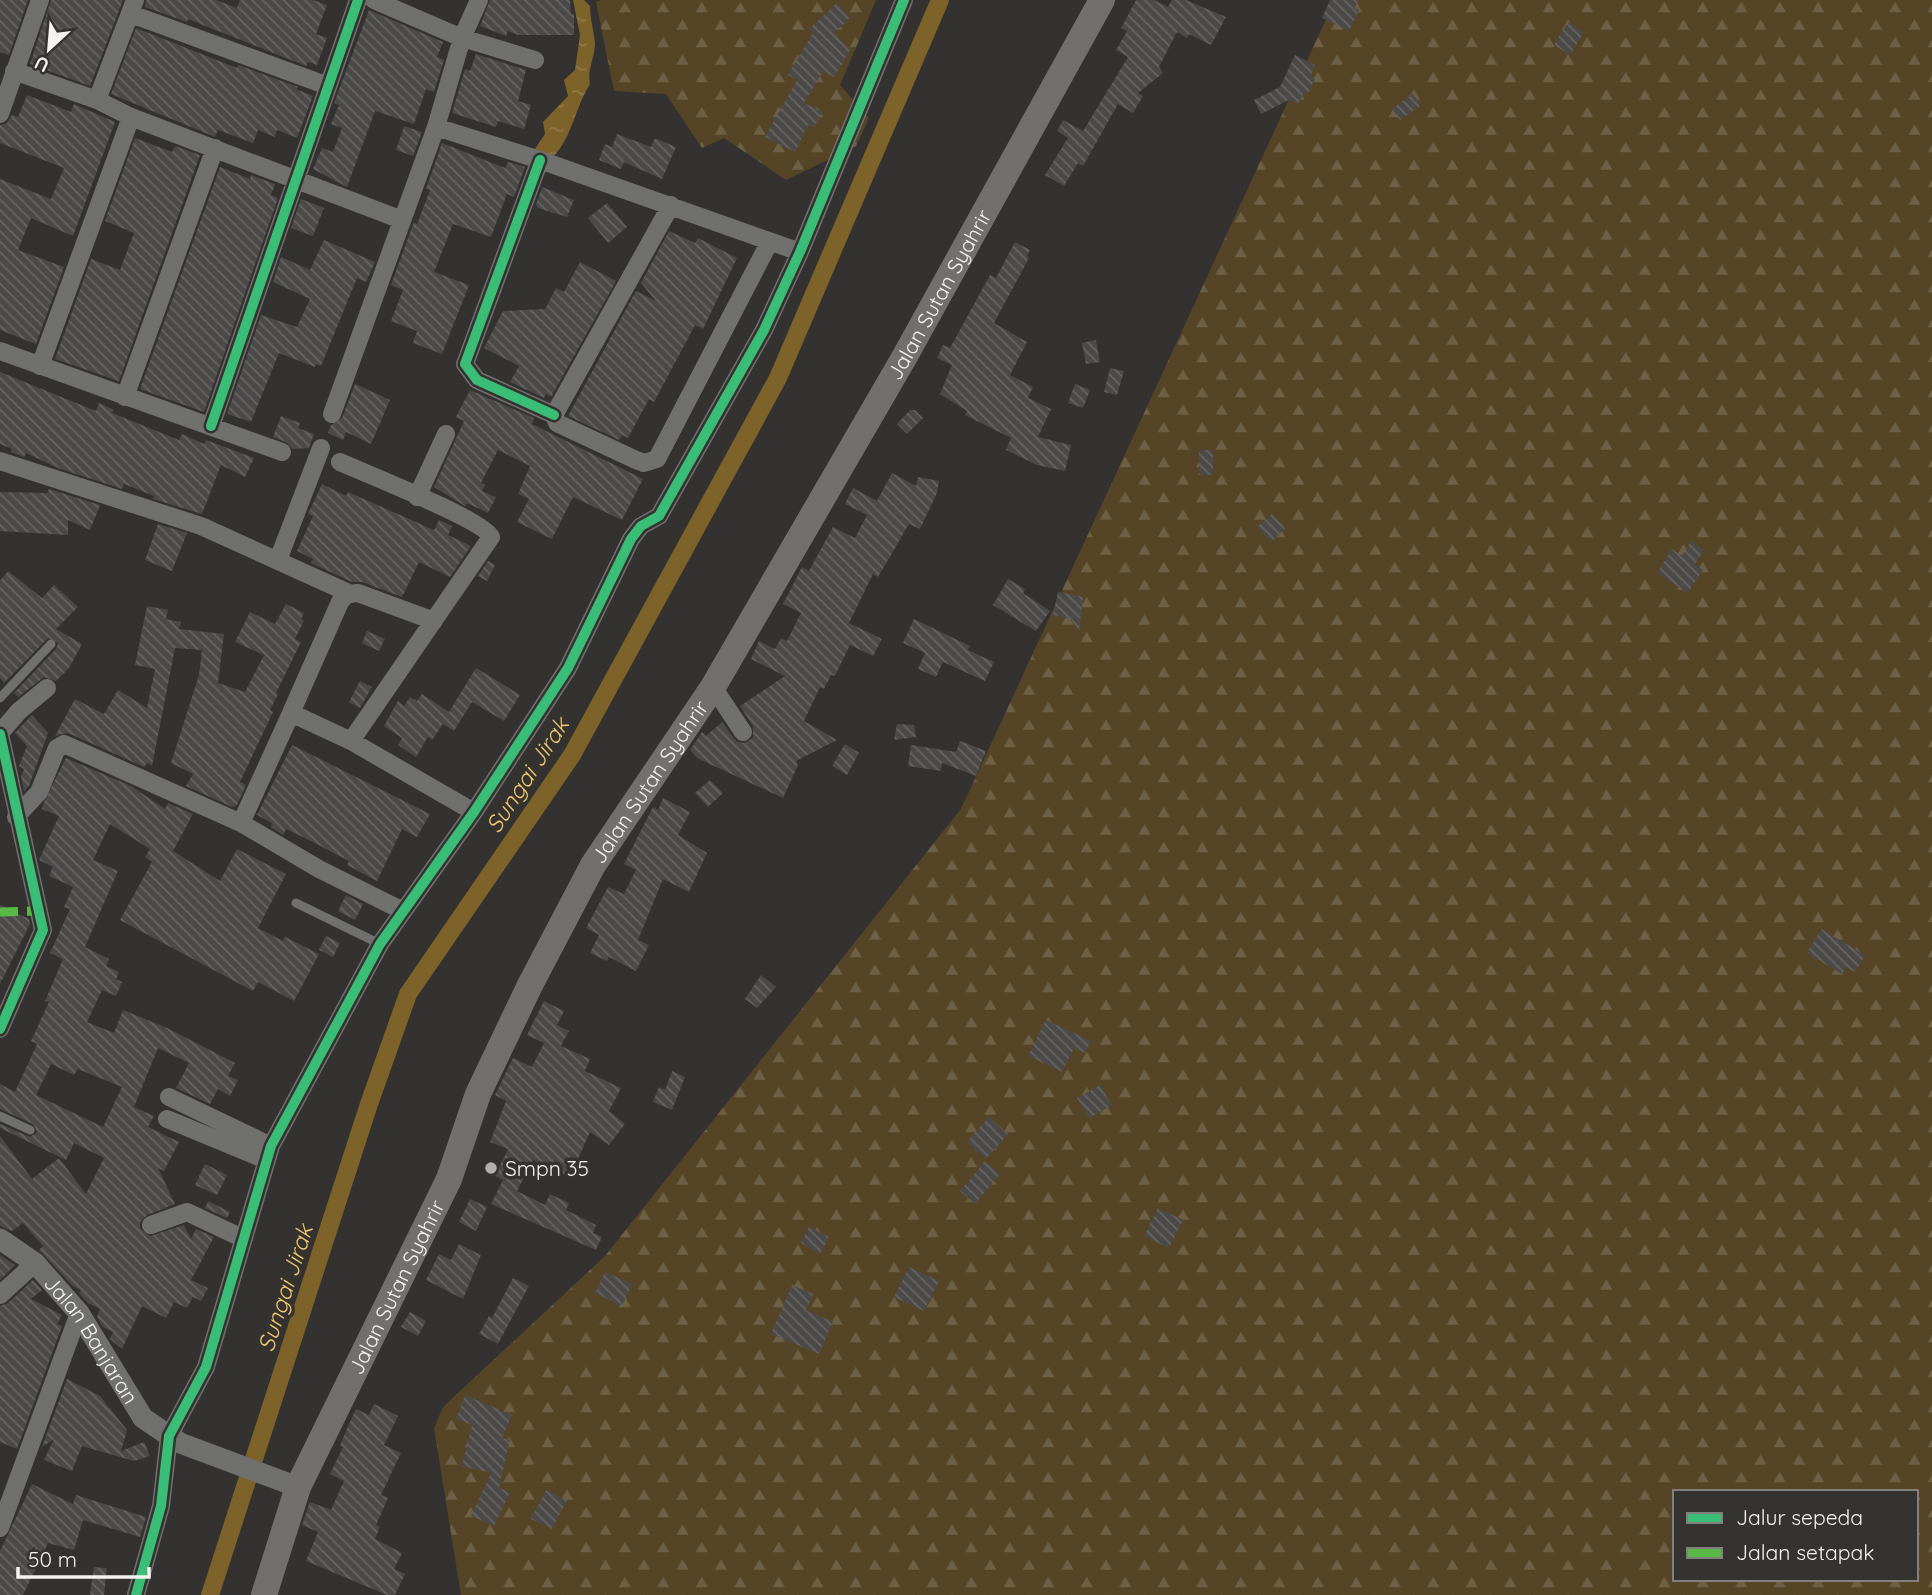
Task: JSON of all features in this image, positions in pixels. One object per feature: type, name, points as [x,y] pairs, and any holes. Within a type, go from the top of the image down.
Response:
[{"type":"main road","name":"Jalan Sutan Syahrir","points":[[264,1595],[292,1484],[449,1179],[478,1094],[530,985],[593,865],[713,687],[905,356],[1102,0]]},
{"type":"street","points":[[0,114],[40,0]]},
{"type":"street","points":[[211,426],[358,0]]},
{"type":"street","points":[[374,0],[462,38],[535,60]]},
{"type":"street","points":[[332,414],[436,127],[462,38],[479,0]]},
{"type":"street","points":[[136,1595],[161,1506],[175,1440],[206,1367],[268,1153],[380,944],[474,812],[568,668],[631,539],[641,526],[656,519],[667,503],[764,330],[800,252],[904,0]]},
{"type":"street","points":[[97,100],[133,7],[328,86]]},
{"type":"street","points":[[14,71],[97,100],[131,117],[402,220]]},
{"type":"street","points":[[40,366],[131,117]]},
{"type":"street","points":[[436,127],[540,160],[800,252]]},
{"type":"street","points":[[125,397],[215,148]]},
{"type":"street","points":[[540,160],[465,364],[477,380],[554,415],[557,423],[644,463],[657,458],[769,243]]},
{"type":"street","points":[[554,415],[671,205]]},
{"type":"street","points":[[0,351],[282,452]]},
{"type":"street","points":[[417,497],[446,434]]},
{"type":"street","points":[[278,560],[321,448]]},
{"type":"street","points":[[0,461],[201,526],[351,594]]},
{"type":"street","points":[[340,462],[486,530],[491,537],[351,741]]},
{"type":"street","points":[[241,823],[341,602],[351,594],[358,593],[434,621]]},
{"type":"street","points":[[713,687],[743,732]]},
{"type":"street","points":[[0,1029],[43,930],[16,817],[0,733],[19,711],[47,688]]},
{"type":"street","points":[[290,713],[351,741],[474,812]]},
{"type":"street","points":[[16,817],[39,792],[57,748],[64,744],[241,823],[319,869],[403,911]]},
{"type":"street","points":[[169,1097],[268,1153]]},
{"type":"street","points":[[167,1119],[268,1153]]},
{"type":"street","points":[[151,1225],[184,1212],[242,1238]]},
{"type":"street","name":"Jalan Banjaran","points":[[0,1239],[35,1263],[79,1313],[137,1411],[175,1440],[292,1484]]},
{"type":"street","points":[[0,1295],[35,1263]]},
{"type":"street","points":[[0,1528],[79,1313]]},
{"type":"lane","points":[[0,698],[51,644]]},
{"type":"lane","points":[[296,903],[380,944]]},
{"type":"lane","points":[[0,1116],[30,1130]]},
{"type":"green space","points":[[876,0],[840,85],[869,118],[856,146],[786,180],[724,138],[702,148],[666,94],[614,91],[596,2]]},
{"type":"green space","points":[[1335,0],[1932,0],[1932,1595],[461,1595],[434,1428],[443,1407],[605,1256],[961,809]]},
{"type":"water","points":[[573,0],[584,0],[590,6],[595,45],[589,74],[590,84],[560,149],[553,157],[531,155],[545,134],[543,122],[568,96],[564,80],[575,70],[580,35]]},
{"type":"building","points":[[0,0],[28,0],[9,55],[0,52]]},
{"type":"building","points":[[51,0],[123,0],[90,86],[30,64]]},
{"type":"building","points":[[146,0],[216,0],[237,8],[240,0],[313,0],[327,5],[316,34],[327,38],[317,65],[308,62],[306,66],[188,19],[187,22],[145,7]]},
{"type":"building","points":[[490,0],[570,0],[571,14],[574,14],[574,35],[518,35],[508,31],[506,36],[480,26]]},
{"type":"building","points":[[1136,0],[1154,0],[1168,7],[1172,0],[1186,0],[1226,17],[1211,45],[1189,34],[1187,38],[1177,32],[1159,67],[1163,73],[1138,93],[1143,96],[1133,113],[1118,104],[1083,166],[1078,163],[1064,186],[1045,175],[1068,138],[1057,131],[1063,120],[1083,131],[1128,57],[1116,50],[1127,31],[1121,28]]},
{"type":"building","points":[[1330,0],[1358,0],[1355,8],[1359,10],[1349,31],[1322,18]]},
{"type":"building","points":[[837,3],[850,18],[834,33],[850,50],[834,77],[823,71],[804,103],[822,112],[814,128],[808,125],[795,152],[765,137],[797,80],[788,75],[813,33],[809,29]]},
{"type":"building","points":[[369,10],[443,42],[437,57],[444,60],[434,92],[426,89],[414,124],[375,111],[347,187],[313,169],[322,148],[333,152],[342,128],[331,124],[339,105],[334,103]]},
{"type":"building","points":[[1568,22],[1584,32],[1570,55],[1554,45]]},
{"type":"building","points":[[136,28],[237,68],[238,65],[298,87],[296,89],[313,96],[297,138],[277,130],[275,137],[258,130],[253,143],[218,130],[215,137],[111,94]]},
{"type":"building","points":[[476,54],[526,70],[518,101],[531,105],[524,129],[498,121],[496,127],[452,113],[465,69],[470,71]]},
{"type":"building","points":[[1295,55],[1315,65],[1310,77],[1315,79],[1308,94],[1304,92],[1298,104],[1289,100],[1261,114],[1254,100],[1280,87]]},
{"type":"building","points":[[1413,94],[1421,105],[1400,120],[1392,109]]},
{"type":"building","points":[[27,95],[71,112],[74,104],[115,122],[73,236],[31,218],[18,250],[64,267],[36,344],[0,330],[0,179],[51,199],[64,168],[0,143],[0,125],[7,123],[12,115],[18,117]]},
{"type":"building","points":[[404,126],[422,132],[413,156],[396,150]]},
{"type":"building","points":[[617,134],[651,147],[655,138],[676,147],[662,179],[624,162],[621,169],[599,160],[605,144],[612,147]]},
{"type":"building","points":[[135,138],[172,152],[175,146],[200,155],[119,381],[55,359],[91,259],[120,270],[134,233],[105,221]]},
{"type":"building","points":[[442,143],[505,168],[508,162],[525,167],[514,197],[507,194],[491,237],[453,224],[434,272],[469,285],[442,354],[413,343],[417,331],[391,321],[403,290],[391,285],[414,222],[417,224],[430,190],[426,189]]},
{"type":"building","points":[[220,167],[250,179],[251,175],[275,184],[271,195],[278,198],[204,412],[140,389]]},
{"type":"building","points":[[542,187],[574,200],[567,217],[538,208],[536,205]]},
{"type":"building","points":[[301,199],[324,208],[313,236],[291,228]]},
{"type":"building","points":[[607,203],[627,227],[608,243],[588,218]]},
{"type":"building","points":[[669,231],[695,243],[698,238],[737,258],[703,329],[695,325],[654,402],[649,399],[628,438],[622,435],[619,440],[568,416],[636,291],[656,301],[641,283]]},
{"type":"building","points":[[324,240],[375,262],[366,282],[357,278],[321,366],[316,364],[315,367],[279,353],[251,422],[227,414],[261,315],[297,327],[310,299],[273,282],[281,257],[310,270]]},
{"type":"building","points":[[1015,242],[1030,250],[1027,256],[1029,258],[994,323],[1027,342],[1010,375],[1033,387],[1028,398],[1051,409],[1038,437],[1071,445],[1065,471],[1037,465],[1006,450],[1011,438],[965,415],[967,411],[940,394],[952,365],[937,358],[943,345],[950,348],[990,275],[996,278]]},
{"type":"building","points":[[580,262],[616,281],[551,397],[546,394],[544,398],[510,382],[519,366],[484,348],[503,311],[545,309],[556,288],[564,292]]},
{"type":"building","points":[[1096,340],[1100,362],[1086,364],[1082,343]]},
{"type":"building","points":[[1110,368],[1124,371],[1117,395],[1104,392]]},
{"type":"building","points":[[0,372],[96,411],[99,403],[114,410],[112,413],[179,440],[182,434],[204,444],[206,440],[254,458],[245,477],[221,465],[202,514],[153,499],[154,496],[124,484],[122,489],[58,468],[26,453],[24,457],[0,444]]},
{"type":"building","points":[[355,384],[390,400],[371,444],[346,432],[343,440],[328,433],[331,425],[342,418]]},
{"type":"building","points":[[1075,384],[1090,390],[1083,408],[1068,403]]},
{"type":"building","points":[[470,390],[534,418],[532,424],[643,479],[622,520],[573,497],[552,539],[517,522],[529,499],[518,494],[530,466],[498,450],[481,483],[485,485],[482,491],[496,497],[488,513],[467,503],[465,506],[434,487],[464,421],[456,417]]},
{"type":"building","points":[[910,410],[915,410],[923,418],[907,434],[897,424]]},
{"type":"building","points":[[281,416],[300,423],[298,428],[314,434],[309,448],[293,449],[286,442],[273,437]]},
{"type":"building","points":[[1199,450],[1213,450],[1213,475],[1199,475]]},
{"type":"building","points":[[892,473],[916,486],[918,477],[939,481],[937,493],[920,529],[909,524],[878,577],[873,574],[849,623],[882,639],[873,656],[850,645],[835,676],[831,675],[824,689],[820,687],[804,721],[837,740],[796,761],[798,765],[783,798],[697,758],[690,750],[702,732],[706,736],[722,722],[737,742],[744,743],[753,738],[753,726],[740,706],[785,676],[751,659],[759,641],[775,649],[781,638],[787,641],[801,613],[783,604],[802,567],[809,571],[833,527],[855,538],[867,515],[845,504],[853,488],[877,501]]},
{"type":"building","points":[[322,484],[346,496],[348,492],[434,530],[439,520],[452,526],[448,535],[471,546],[450,577],[419,562],[402,597],[362,582],[352,582],[311,563],[313,559],[297,551],[313,516],[308,514]]},
{"type":"building","points":[[49,489],[100,505],[90,530],[68,520],[68,535],[0,531],[0,492],[47,493]]},
{"type":"building","points":[[1272,514],[1285,528],[1271,542],[1257,527]]},
{"type":"building","points":[[158,524],[187,533],[172,571],[145,560]]},
{"type":"building","points":[[1691,541],[1704,550],[1695,564],[1703,569],[1688,593],[1657,573],[1672,549],[1682,556]]},
{"type":"building","points":[[488,561],[495,565],[487,581],[478,576]]},
{"type":"building","points":[[8,571],[42,598],[54,585],[78,607],[56,629],[82,644],[69,668],[56,681],[44,677],[18,697],[14,693],[56,649],[58,643],[48,638],[4,683],[0,678],[0,581]]},
{"type":"building","points":[[1008,579],[1025,589],[1023,593],[1050,611],[1036,631],[993,605]]},
{"type":"building","points":[[1058,592],[1083,597],[1079,631],[1071,619],[1053,615]]},
{"type":"building","points":[[286,604],[304,613],[301,619],[304,621],[295,639],[301,642],[276,693],[278,694],[270,710],[273,712],[240,782],[246,785],[237,805],[232,807],[186,786],[193,774],[171,763],[199,675],[202,650],[175,648],[152,766],[147,763],[144,767],[68,733],[55,736],[75,699],[104,714],[118,690],[147,708],[155,669],[135,665],[147,606],[168,610],[166,619],[181,622],[179,629],[224,634],[218,683],[245,692],[264,655],[235,642],[250,612],[275,624]]},
{"type":"building","points":[[914,619],[970,646],[968,650],[994,662],[985,681],[943,662],[936,677],[918,669],[925,653],[903,643]]},
{"type":"building","points":[[367,631],[385,639],[379,651],[362,643]]},
{"type":"building","points":[[476,668],[520,695],[504,721],[472,702],[454,731],[443,724],[432,740],[428,737],[416,757],[398,745],[402,738],[384,726],[398,701],[404,706],[410,697],[417,701],[422,694],[449,712]]},
{"type":"building","points":[[360,681],[372,687],[360,708],[349,702]]},
{"type":"building","points":[[32,715],[48,733],[29,786],[24,791],[21,776],[24,769],[19,766],[27,746],[15,733]]},
{"type":"building","points":[[897,724],[914,725],[916,737],[894,740]]},
{"type":"building","points":[[960,741],[986,751],[976,776],[942,763],[941,771],[908,766],[911,745],[956,752]]},
{"type":"building","points":[[845,744],[859,753],[847,775],[832,766]]},
{"type":"building","points":[[292,745],[430,814],[417,837],[402,829],[377,881],[347,865],[349,861],[311,841],[286,829],[283,835],[271,827],[272,823],[257,815]]},
{"type":"building","points":[[66,758],[131,786],[165,809],[168,803],[193,814],[173,851],[220,881],[237,849],[286,874],[258,928],[283,941],[285,937],[319,954],[294,1001],[258,982],[253,991],[120,920],[152,862],[145,857],[150,849],[110,824],[93,860],[118,871],[85,947],[109,959],[106,966],[119,972],[116,979],[122,982],[116,996],[102,990],[87,1022],[114,1033],[123,1010],[167,1028],[235,1063],[228,1076],[238,1080],[230,1096],[218,1089],[210,1104],[176,1088],[189,1063],[158,1048],[134,1107],[154,1116],[148,1127],[179,1142],[164,1171],[158,1168],[175,1204],[147,1215],[140,1222],[140,1228],[150,1236],[184,1225],[191,1239],[196,1229],[214,1237],[191,1280],[208,1288],[201,1301],[193,1297],[187,1308],[174,1302],[166,1318],[142,1306],[122,1349],[110,1339],[113,1332],[103,1327],[97,1317],[100,1309],[88,1303],[79,1293],[81,1290],[73,1286],[39,1250],[43,1246],[23,1223],[12,1231],[0,1226],[0,1136],[32,1179],[59,1158],[86,1194],[104,1158],[74,1143],[66,1160],[0,1128],[0,1124],[30,1137],[37,1132],[33,1124],[0,1109],[0,1084],[15,1092],[37,1044],[31,1041],[49,1002],[45,1001],[63,959],[50,953],[70,909],[64,907],[73,887],[49,876],[53,867],[39,860],[59,816],[42,809]],"holes":[[[51,1064],[74,1075],[78,1069],[122,1087],[103,1127],[36,1095]]]},
{"type":"building","points":[[710,780],[723,793],[708,807],[695,793]]},
{"type":"building","points":[[663,798],[690,812],[678,835],[707,853],[689,892],[663,879],[638,940],[649,945],[636,971],[609,957],[607,961],[590,953],[599,935],[586,928],[608,887],[624,894],[636,870],[624,864],[653,807],[658,810]]},
{"type":"building","points":[[346,895],[363,904],[355,920],[338,911]]},
{"type":"building","points":[[0,905],[29,919],[30,924],[0,984]]},
{"type":"building","points":[[1821,929],[1865,955],[1855,972],[1846,967],[1842,974],[1807,953]]},
{"type":"building","points":[[326,936],[340,943],[333,957],[319,950]]},
{"type":"building","points":[[761,975],[776,987],[757,1008],[745,999]]},
{"type":"building","points":[[544,1001],[564,1011],[557,1025],[569,1031],[561,1046],[590,1059],[585,1071],[621,1088],[609,1111],[625,1124],[609,1145],[590,1132],[570,1177],[533,1160],[517,1191],[545,1205],[550,1194],[569,1203],[566,1210],[596,1225],[593,1233],[602,1237],[596,1250],[491,1204],[503,1180],[495,1176],[508,1149],[490,1142],[506,1101],[495,1095],[513,1058],[532,1067],[544,1043],[527,1035]]},
{"type":"building","points":[[1046,1020],[1091,1041],[1085,1053],[1074,1048],[1062,1072],[1028,1056]]},
{"type":"building","points":[[672,1071],[685,1077],[672,1110],[653,1102],[659,1087],[665,1090]]},
{"type":"building","points":[[1100,1085],[1112,1105],[1089,1118],[1077,1098]]},
{"type":"building","points":[[989,1117],[1008,1134],[986,1159],[967,1142]]},
{"type":"building","points":[[985,1161],[1000,1174],[975,1204],[960,1191]]},
{"type":"building","points":[[205,1164],[227,1175],[217,1195],[195,1185]]},
{"type":"building","points":[[470,1199],[487,1207],[476,1231],[459,1222]]},
{"type":"building","points":[[208,1201],[230,1212],[227,1218],[205,1208]]},
{"type":"building","points":[[1158,1208],[1183,1220],[1169,1248],[1144,1236]]},
{"type":"building","points":[[809,1227],[829,1237],[820,1254],[801,1243]]},
{"type":"building","points":[[459,1244],[481,1255],[463,1299],[426,1280],[439,1254],[451,1260]]},
{"type":"building","points":[[0,1255],[15,1265],[0,1280]]},
{"type":"building","points":[[909,1267],[939,1281],[924,1311],[894,1297]]},
{"type":"building","points":[[605,1272],[632,1284],[622,1306],[595,1293]]},
{"type":"building","points":[[513,1278],[529,1286],[498,1344],[479,1334],[489,1316],[492,1318]]},
{"type":"building","points":[[33,1280],[42,1290],[31,1299],[62,1315],[57,1324],[62,1326],[17,1449],[0,1442],[0,1306],[8,1303]]},
{"type":"building","points":[[792,1285],[813,1294],[806,1310],[833,1322],[819,1354],[771,1334]]},
{"type":"building","points":[[410,1312],[426,1321],[418,1336],[401,1327]]},
{"type":"building","points":[[67,1379],[100,1396],[127,1430],[121,1451],[144,1442],[150,1456],[134,1461],[82,1446],[72,1471],[44,1460],[54,1439],[42,1447]]},
{"type":"building","points":[[465,1395],[512,1415],[502,1438],[510,1440],[499,1488],[510,1492],[494,1526],[471,1516],[491,1473],[462,1466],[472,1425],[456,1419]]},
{"type":"building","points":[[374,1404],[398,1416],[384,1445],[401,1453],[381,1495],[388,1498],[376,1525],[380,1527],[375,1539],[402,1553],[394,1569],[405,1574],[395,1595],[387,1595],[306,1561],[318,1532],[302,1525],[310,1502],[331,1510],[344,1481],[330,1474],[343,1447],[340,1446],[348,1426],[356,1409],[369,1415]]},
{"type":"building","points":[[32,1484],[73,1504],[76,1495],[146,1517],[140,1537],[83,1520],[74,1550],[48,1543],[23,1595],[0,1595],[0,1551]]},
{"type":"building","points":[[546,1490],[567,1500],[552,1529],[531,1519]]},
{"type":"building","points":[[94,1567],[107,1568],[104,1595],[90,1595]]},
{"type":"waterway","name":"Sungai Jirak","points":[[210,1595],[369,1104],[408,994],[572,755],[778,378],[940,0]]},
{"type":"marked path","points":[[0,912],[39,911]]},
{"type":"cycle path","points":[[211,426],[358,0]]},
{"type":"cycle path","points":[[136,1595],[161,1506],[169,1436],[206,1367],[271,1146],[380,944],[474,812],[568,668],[631,539],[641,526],[659,516],[764,330],[800,252],[904,0]]},
{"type":"cycle path","points":[[540,160],[465,364],[477,380],[554,415]]},
{"type":"cycle path","points":[[0,734],[43,930],[0,1029]]},
{"type":"place","name":"Smpn 35","points":[[491,1168]]}]
